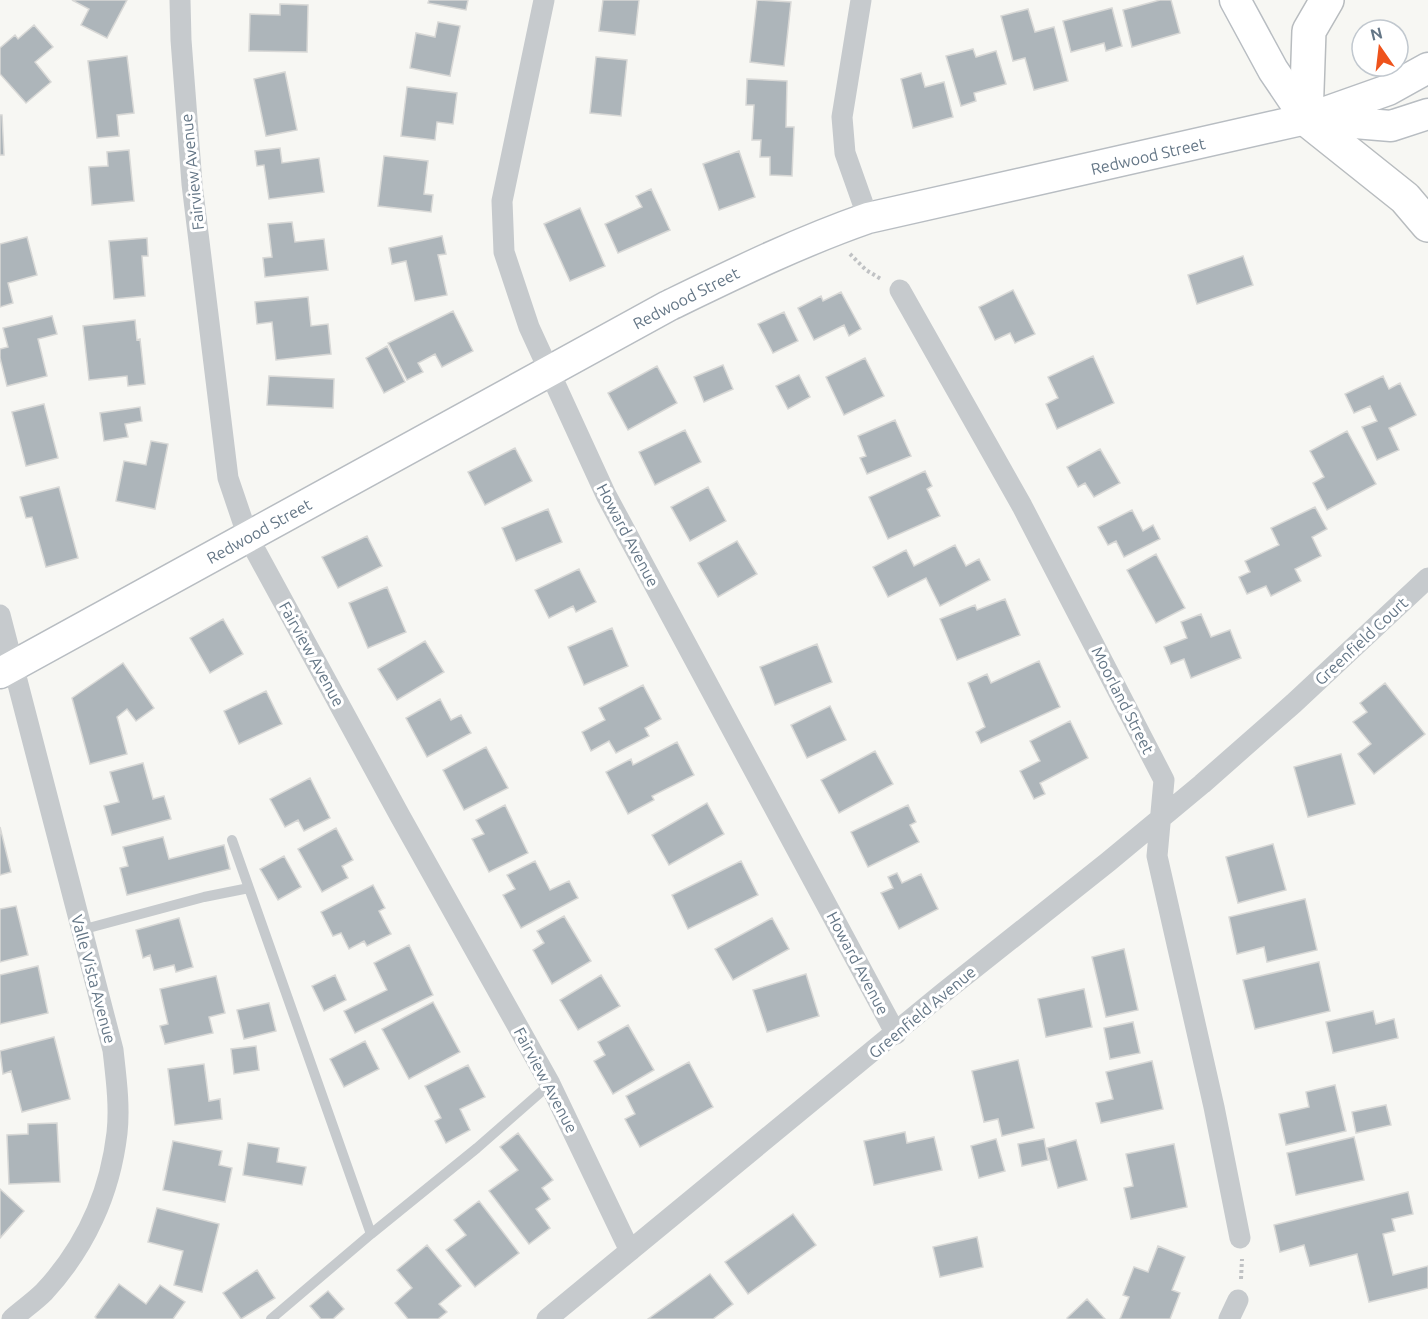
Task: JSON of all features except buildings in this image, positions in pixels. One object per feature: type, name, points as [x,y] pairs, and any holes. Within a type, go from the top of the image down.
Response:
[{"type":"highway","points":[[1327,0],[1309,31],[1306,119],[1405,198],[1428,225]]},
{"type":"main road","points":[[1234,0],[1273,70],[1306,119],[1391,126],[1428,114]]},
{"type":"main road","name":"Redwood Street","points":[[7,669],[668,306],[746,268],[837,229],[868,218],[1306,119],[1388,90],[1428,68]]},
{"type":"street","name":"Fairview Avenue","points":[[180,0],[192,184],[228,478],[248,537],[550,1084],[630,1251]]},
{"type":"street","name":"Howard Avenue","points":[[544,0],[502,201],[504,252],[529,327],[606,495],[896,1034]]},
{"type":"street","points":[[861,0],[842,117],[845,153],[868,218]]},
{"type":"street","name":"Moorland Street","points":[[900,290],[1022,506],[1164,780],[1157,856],[1214,1107],[1240,1238]]},
{"type":"street","name":"Greenfield Court","points":[[1294,704],[1428,578]]},
{"type":"street","name":"Valle Vista Avenue","points":[[0,615],[7,669],[113,1050],[118,1132],[107,1186],[90,1227],[71,1259],[42,1294],[12,1319]]},
{"type":"street","name":"Greenfield Avenue","points":[[548,1319],[943,993],[1161,818],[1294,704]]},
{"type":"lane","points":[[232,840],[371,1234]]},
{"type":"lane","points":[[81,930],[204,897],[249,888]]},
{"type":"lane","points":[[271,1319],[371,1234],[477,1149],[550,1084]]},
{"type":"path","points":[[837,229],[852,257],[866,270],[900,290]]},
{"type":"path","points":[[1233,1310],[1243,1268],[1240,1238]]}]
